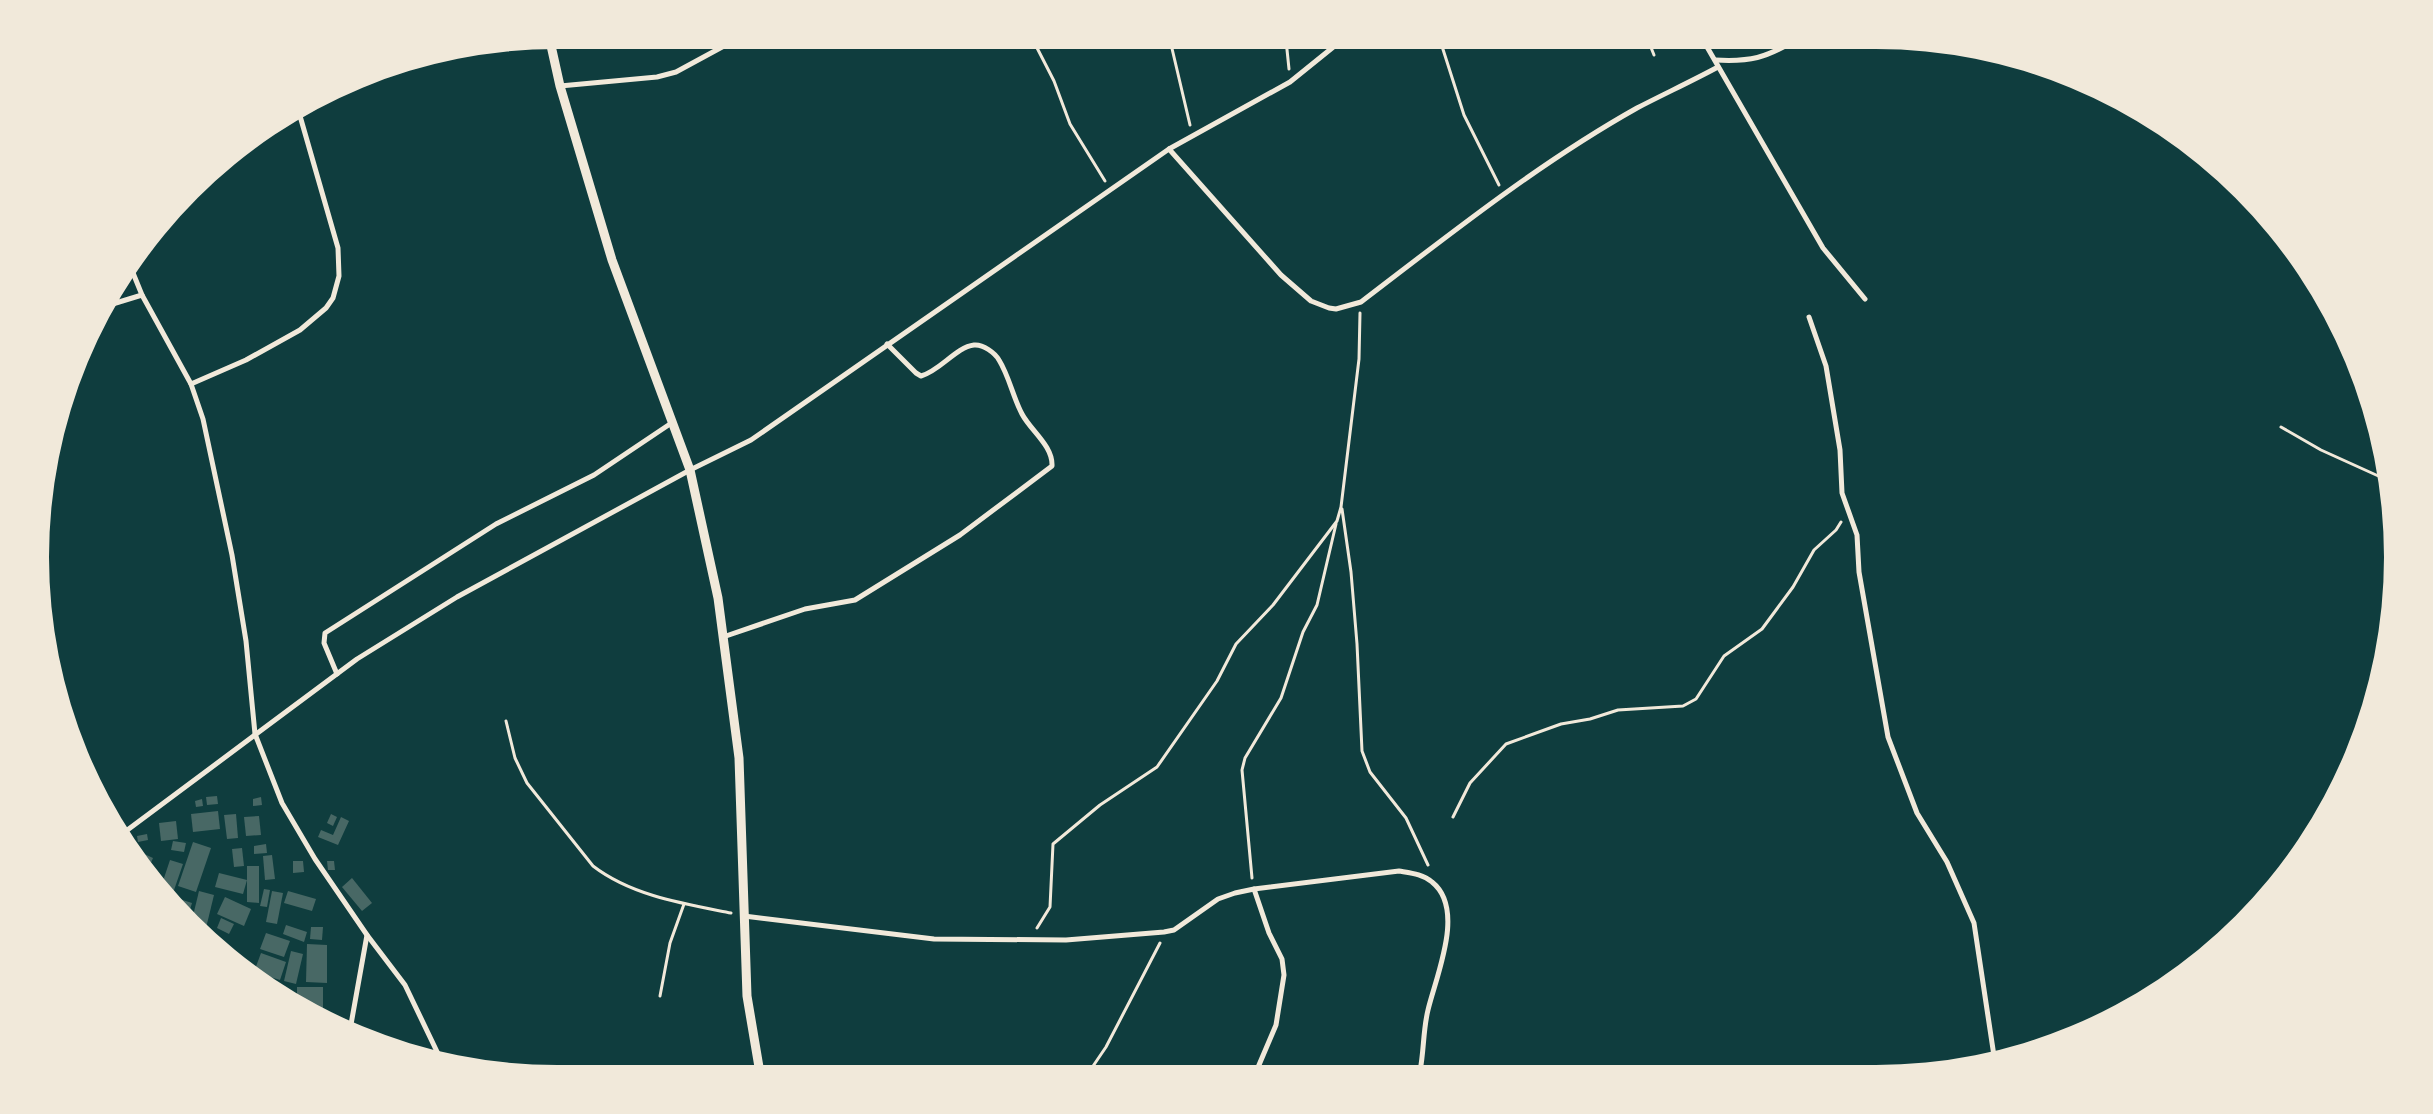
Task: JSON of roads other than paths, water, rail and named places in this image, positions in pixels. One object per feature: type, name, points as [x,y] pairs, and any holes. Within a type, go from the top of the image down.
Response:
[{"type":"street","points":[[552,49],[560,86],[612,260],[690,470],[718,598],[739,758],[747,996],[759,1065]]},
{"type":"street","points":[[560,86],[657,77],[676,72],[718,49]]},
{"type":"street","points":[[128,829],[337,674],[457,597],[690,470],[751,440],[1169,149],[1290,82],[1331,49]]},
{"type":"street","points":[[1709,49],[1823,248],[1865,299]]},
{"type":"street","points":[[1715,60],[1752,60],[1771,55],[1781,49]]},
{"type":"street","points":[[1169,149],[1281,275],[1311,300],[1336,309],[1361,302],[1504,195],[1637,108],[1718,66]]},
{"type":"street","points":[[191,384],[246,360],[300,330],[326,308],[333,298],[339,276],[338,248],[300,119]]},
{"type":"street","points":[[134,275],[142,295],[191,384],[202,419],[232,555],[246,641],[255,734],[288,816],[315,860],[367,935],[406,985],[437,1050]]},
{"type":"street","points":[[117,303],[142,295]]},
{"type":"street","points":[[1809,317],[1826,366],[1840,450],[1842,493],[1849,509],[1858,544],[1859,572],[1888,737],[1917,813],[1950,869],[1974,923],[1993,1051]]},
{"type":"street","points":[[723,637],[805,609],[854,600],[960,535],[1052,466],[1049,452],[1022,415],[999,360],[985,347],[974,345],[963,349],[929,374],[922,376],[916,373],[887,344]]},
{"type":"street","points":[[337,674],[324,643],[325,634],[496,524],[594,475],[673,422]]},
{"type":"street","points":[[744,916],[934,939],[1066,940],[1174,930],[1218,899],[1254,889],[1400,871],[1421,876],[1433,882],[1443,895],[1448,907],[1446,944],[1424,1028],[1421,1065]]},
{"type":"street","points":[[1254,889],[1269,933],[1282,959],[1284,975],[1276,1025],[1259,1065]]},
{"type":"street","points":[[351,1022],[367,935]]}]
